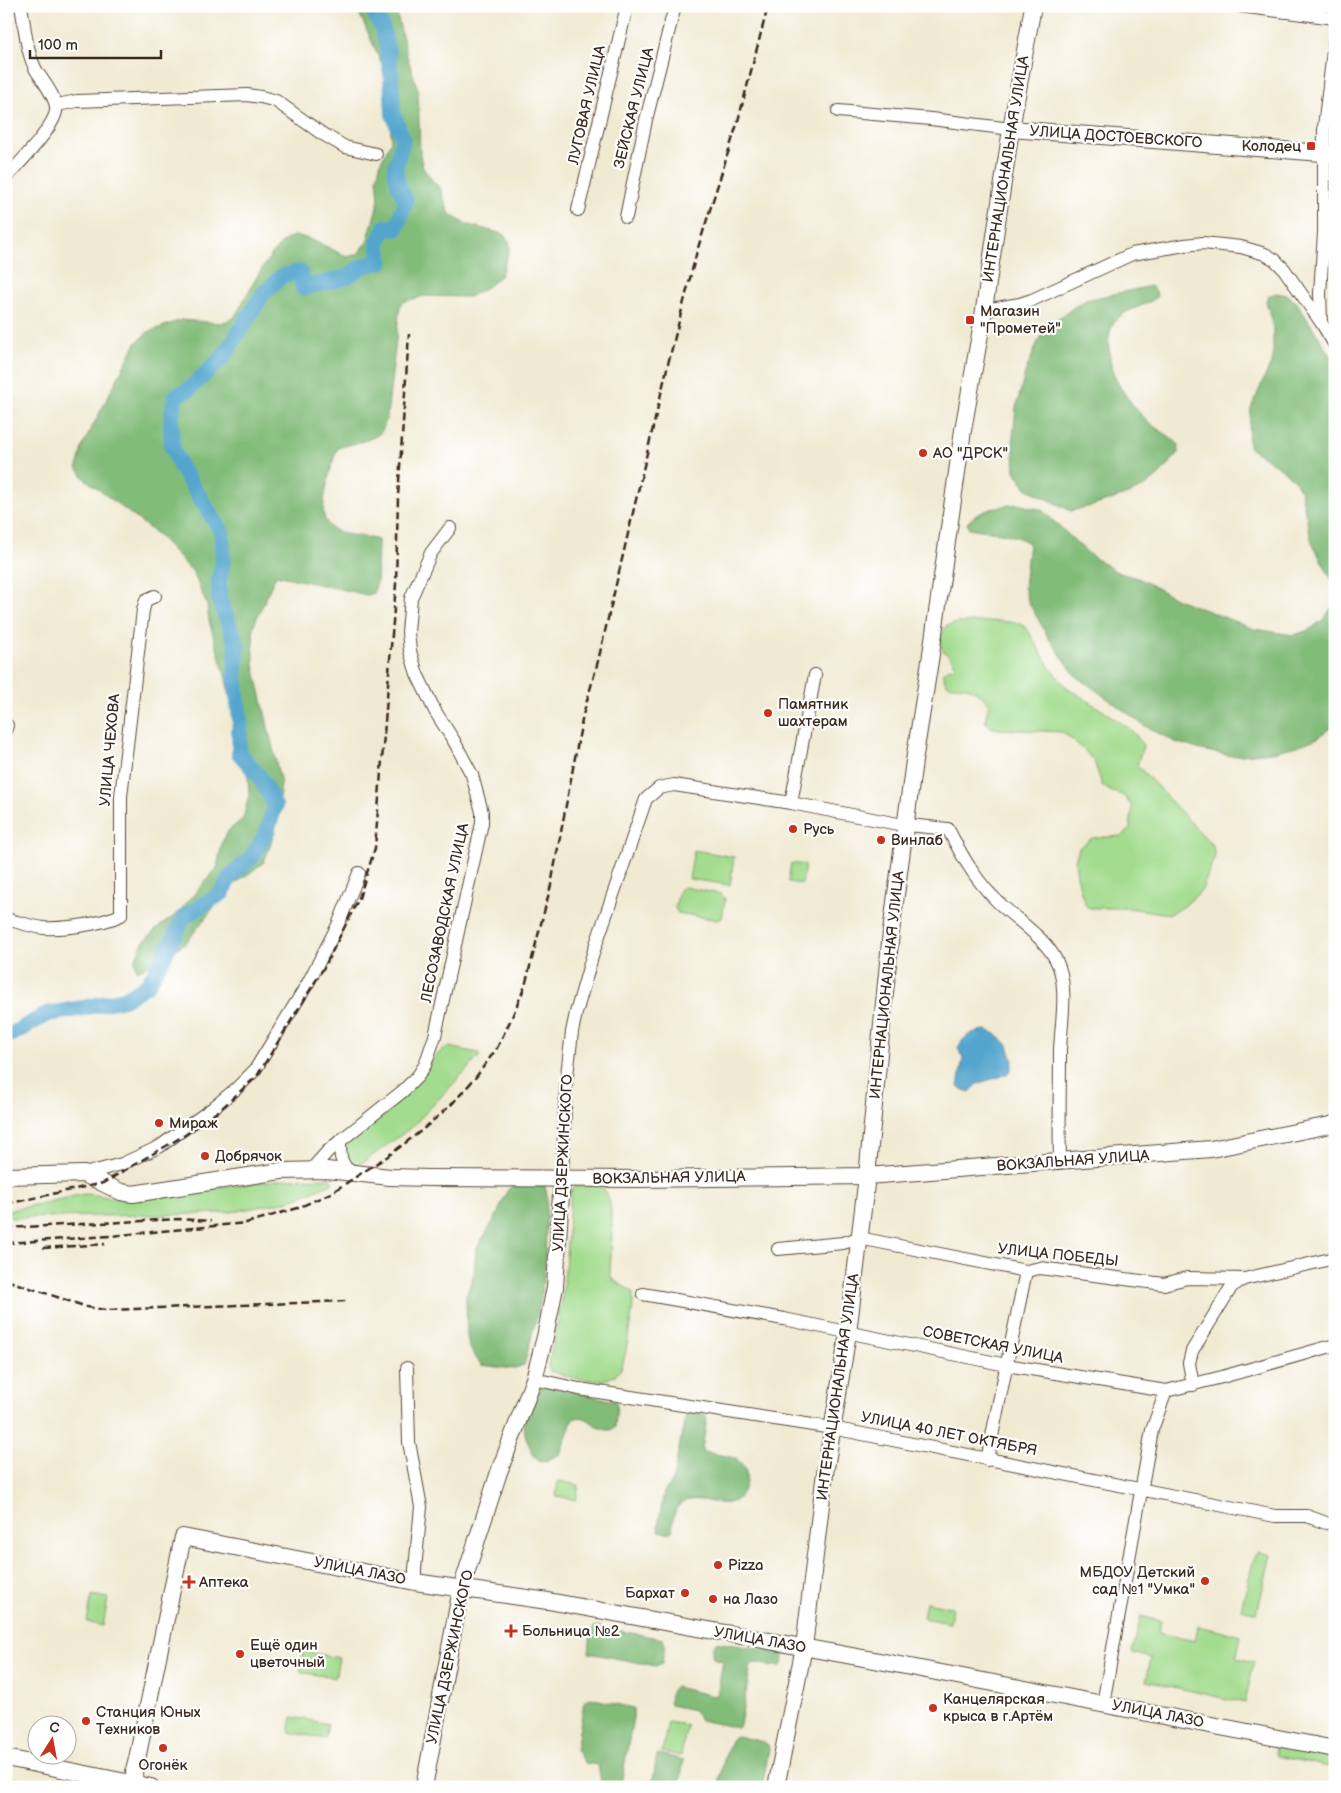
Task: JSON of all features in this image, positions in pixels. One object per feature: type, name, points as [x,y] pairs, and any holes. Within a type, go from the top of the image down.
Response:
[{"type":"main road","name":"ИНТЕРНАЦИОНАЛЬНАЯ УЛИЦА","points":[[776,1787],[804,1648],[824,1480],[848,1333],[867,1176],[890,941],[905,825],[963,430],[984,310],[1011,129],[1033,6]]},
{"type":"main road","name":"УЛИЦА ДОСТОЕВСКОГО","points":[[1011,129],[1329,154]]},
{"type":"main road","name":"ВОКЗАЛЬНАЯ УЛИЦА","points":[[6,1176],[84,1174],[121,1192],[133,1194],[272,1172],[327,1170],[400,1177],[562,1179],[867,1176],[1211,1150],[1335,1124]]},
{"type":"main road","name":"УЛИЦА ДЗЕРЖИНСКОГО","points":[[424,1787],[461,1589],[499,1472],[534,1379],[545,1337],[555,1287],[562,1179]]},
{"type":"main road","name":"УЛИЦА ЛАЗО","points":[[140,1786],[134,1772],[183,1537],[416,1582],[548,1601],[804,1648],[1335,1749]]},
{"type":"main road","points":[[6,1758],[140,1786]]},
{"type":"street","points":[[6,178],[48,129],[55,116],[57,105],[31,58],[21,6]]},
{"type":"street","name":"ЛУГОВАЯ УЛИЦА","points":[[578,210],[627,6]]},
{"type":"street","name":"ЗЕЙСКАЯ УЛИЦА","points":[[626,217],[646,120],[675,6]]},
{"type":"street","points":[[1239,6],[1309,11],[1335,18]]},
{"type":"street","points":[[1321,322],[1320,293],[1329,233],[1329,154],[1324,127],[1335,35]]},
{"type":"street","points":[[57,105],[76,101],[247,95],[276,101],[321,133],[345,147],[376,154]]},
{"type":"street","name":"УЛИЦА ДОСТОЕВСКОГО","points":[[838,112],[931,119],[1011,129]]},
{"type":"street","points":[[984,310],[1032,300],[1132,254],[1185,244],[1241,247],[1260,252],[1275,260],[1284,269],[1335,345]]},
{"type":"street","name":"ЛЕСОЗАВОДСКАЯ УЛИЦА","points":[[310,1171],[328,1151],[403,1090],[418,1076],[425,1065],[435,1036],[482,823],[482,812],[472,775],[435,712],[417,674],[410,651],[408,632],[411,598],[431,553],[450,528]]},
{"type":"street","name":"УЛИЦА ЧЕХОВА","points":[[6,919],[36,927],[52,928],[100,923],[121,915],[120,822],[123,777],[143,610],[146,600],[155,596]]},
{"type":"street","points":[[790,803],[815,675]]},
{"type":"street","name":"УЛИЦА ДЗЕРЖИНСКОГО","points":[[562,1179],[566,1084],[576,1013],[594,950],[646,798],[659,788],[674,786],[698,788],[790,803],[905,825],[948,829],[969,868],[993,898],[1044,944],[1057,962],[1063,998],[1060,1161]]},
{"type":"street","points":[[84,1174],[122,1164],[159,1147],[213,1108],[236,1089],[250,1074],[308,983],[338,925],[359,873]]},
{"type":"street","points":[[340,1141],[340,1158],[345,1168],[351,1173]]},
{"type":"street","name":"УЛИЦА ПОБЕДЫ","points":[[778,1250],[842,1243],[859,1238],[1026,1271],[1040,1268],[1164,1284],[1187,1278],[1244,1279],[1335,1258]]},
{"type":"street","points":[[987,1460],[1026,1271]]},
{"type":"street","points":[[1193,1385],[1189,1363],[1192,1351],[1232,1286],[1244,1279]]},
{"type":"street","name":"СОВЕТСКАЯ УЛИЦА","points":[[643,1294],[784,1320],[1006,1365],[1166,1391],[1335,1345]]},
{"type":"street","points":[[407,1368],[409,1442],[420,1507],[415,1569],[416,1582]]},
{"type":"street","name":"УЛИЦА 40 ЛЕТ ОКТЯБРЯ","points":[[534,1379],[597,1392],[832,1428],[1276,1516],[1308,1516],[1326,1523]]},
{"type":"street","points":[[1103,1704],[1152,1430],[1166,1391]]},
{"type":"green space","points":[[356,6],[395,6],[407,56],[418,89],[420,155],[423,168],[440,188],[449,213],[469,225],[503,234],[509,241],[510,247],[501,275],[487,287],[469,297],[424,296],[403,302],[400,306],[387,416],[382,431],[374,437],[338,448],[330,471],[323,510],[328,525],[334,530],[340,533],[378,540],[377,583],[373,593],[367,595],[276,575],[253,627],[254,665],[281,784],[275,832],[264,862],[227,890],[186,943],[138,971],[135,960],[143,942],[178,913],[217,868],[222,842],[229,830],[243,819],[249,795],[248,777],[232,733],[233,709],[209,621],[207,605],[193,572],[158,535],[85,479],[77,468],[87,437],[136,343],[148,332],[181,320],[221,323],[234,318],[270,256],[288,238],[297,236],[309,239],[347,257],[358,254],[367,242],[379,200],[377,178],[381,161],[391,142],[390,118],[385,71]]},
{"type":"green space","points":[[1151,286],[1156,291],[1157,297],[1121,316],[1112,326],[1109,341],[1110,362],[1114,376],[1128,399],[1152,425],[1179,445],[1178,454],[1158,476],[1144,487],[1126,495],[1071,511],[1026,488],[1015,471],[1013,437],[1016,408],[1026,370],[1040,337],[1074,307],[1086,300]]},
{"type":"green space","points":[[1276,293],[1287,295],[1297,303],[1335,362],[1335,586],[1312,543],[1301,492],[1296,482],[1281,468],[1250,448],[1248,440],[1251,408],[1273,359],[1273,328],[1266,301],[1269,296]]},
{"type":"green space","points":[[1017,504],[1042,510],[1090,555],[1117,572],[1140,579],[1177,599],[1254,629],[1294,635],[1309,630],[1324,619],[1335,602],[1335,724],[1318,738],[1297,746],[1272,752],[1232,756],[1201,750],[1175,742],[1145,726],[1075,675],[1048,637],[1028,601],[1024,587],[1029,543],[1010,535],[969,528],[967,523],[983,512],[997,507]]},
{"type":"green space","points":[[998,621],[1021,623],[1029,632],[1050,668],[1065,686],[1126,726],[1136,735],[1143,746],[1137,765],[1213,846],[1215,856],[1202,890],[1183,907],[1170,914],[1128,908],[1088,908],[1085,904],[1075,860],[1079,848],[1092,838],[1122,836],[1130,829],[1132,807],[1124,796],[1110,791],[1102,785],[1094,761],[1063,732],[990,727],[985,721],[989,704],[985,699],[969,688],[950,686],[945,682],[944,672],[955,667],[950,657],[943,651],[940,643],[946,626],[957,623]]},
{"type":"green space","points":[[694,850],[734,857],[730,885],[689,879]]},
{"type":"green space","points":[[791,863],[805,865],[802,884],[788,882]]},
{"type":"green space","points":[[684,887],[721,894],[725,899],[722,918],[718,920],[678,913],[675,908],[679,890]]},
{"type":"green space","points":[[449,1047],[480,1054],[412,1127],[357,1165],[348,1159],[346,1154],[347,1143],[402,1092],[443,1049]]},
{"type":"green space","points":[[330,1178],[332,1183],[289,1201],[232,1212],[6,1218],[6,1211],[84,1194],[126,1199],[286,1179]]},
{"type":"green space","points":[[513,1184],[545,1185],[547,1196],[545,1268],[540,1304],[524,1365],[512,1369],[481,1365],[469,1347],[466,1296],[474,1274],[476,1249],[496,1217],[507,1191]]},
{"type":"green space","points":[[599,1186],[606,1193],[610,1202],[612,1228],[610,1275],[613,1280],[633,1292],[632,1315],[622,1365],[616,1375],[608,1379],[588,1380],[577,1378],[550,1371],[548,1365],[561,1307],[571,1191],[574,1187]]},
{"type":"green space","points":[[544,1385],[615,1401],[617,1404],[615,1427],[611,1430],[605,1430],[584,1418],[573,1419],[560,1454],[540,1462],[533,1454],[527,1440],[524,1424],[528,1410],[539,1387]]},
{"type":"green space","points":[[688,1413],[705,1414],[707,1418],[703,1452],[734,1458],[738,1461],[746,1472],[745,1487],[737,1499],[730,1503],[695,1500],[679,1505],[674,1517],[672,1531],[667,1533],[659,1531],[658,1526],[664,1492],[672,1481],[674,1474],[685,1418]]},
{"type":"green space","points":[[558,1481],[579,1485],[576,1500],[556,1496]]},
{"type":"green space","points":[[1259,1552],[1271,1555],[1257,1613],[1241,1609],[1255,1554]]},
{"type":"green space","points":[[92,1595],[108,1598],[103,1626],[87,1622]]},
{"type":"green space","points":[[926,1602],[952,1607],[950,1623],[923,1618]]},
{"type":"green space","points":[[1141,1616],[1161,1621],[1158,1633],[1195,1641],[1198,1626],[1241,1636],[1236,1658],[1254,1662],[1245,1703],[1146,1681],[1151,1658],[1132,1653]]},
{"type":"green space","points":[[595,1626],[663,1639],[665,1645],[662,1663],[656,1666],[589,1653],[591,1632]]},
{"type":"green space","points":[[716,1642],[780,1652],[783,1655],[783,1662],[780,1667],[754,1663],[751,1665],[738,1728],[700,1720],[694,1710],[670,1705],[669,1703],[669,1698],[675,1687],[714,1696],[717,1695],[723,1661],[713,1658],[712,1649]]},
{"type":"green space","points":[[304,1651],[339,1658],[335,1678],[300,1672]]},
{"type":"green space","points":[[590,1698],[633,1708],[633,1718],[621,1784],[618,1787],[601,1782],[598,1765],[585,1763],[576,1750],[584,1702]]},
{"type":"green space","points":[[292,1717],[328,1724],[325,1739],[289,1732]]},
{"type":"green space","points":[[668,1722],[687,1725],[681,1756],[662,1752]]},
{"type":"green space","points":[[737,1736],[764,1742],[768,1745],[769,1749],[762,1787],[718,1787],[724,1760],[732,1738]]},
{"type":"green space","points":[[1277,1745],[1335,1755],[1335,1768],[1276,1756]]},
{"type":"green space","points":[[657,1755],[684,1760],[679,1787],[655,1787],[652,1785]]},
{"type":"green space","points":[[6,1777],[59,1787],[6,1787]]},
{"type":"water","points":[[986,1030],[996,1034],[1008,1045],[1013,1061],[1011,1070],[1006,1075],[979,1083],[970,1092],[963,1090],[958,1086],[963,1058],[958,1048],[969,1035]]},
{"type":"waterway","points":[[6,1035],[12,1034],[47,1014],[124,999],[147,985],[184,917],[222,893],[229,878],[253,856],[267,831],[275,806],[260,777],[239,753],[240,720],[235,677],[237,645],[219,600],[219,580],[223,561],[222,532],[181,468],[172,447],[171,422],[175,396],[188,390],[223,357],[263,294],[282,276],[300,272],[303,288],[347,277],[362,266],[381,262],[378,243],[385,227],[396,229],[406,200],[399,187],[395,170],[403,139],[393,114],[387,47],[382,27],[371,6]]},
{"type":"railway","points":[[6,1243],[110,1236],[246,1223],[298,1208],[331,1193],[388,1156],[421,1131],[452,1104],[476,1077],[497,1048],[525,986],[551,885],[583,715],[598,661],[668,364],[697,251],[738,121],[768,6]]},
{"type":"railway","points":[[6,1204],[103,1183],[185,1135],[221,1109],[257,1076],[326,964],[359,898],[375,848],[396,584],[398,496],[409,334]]},
{"type":"railway","points":[[6,1228],[179,1219],[211,1221]]},
{"type":"railway","points":[[43,1248],[105,1244]]},
{"type":"railway","points":[[6,1280],[87,1307],[106,1310],[348,1301]]},
{"type":"place","name":"Колодец","points":[[1311,146]]},
{"type":"place","name":"Магазин \"Прометей\"","points":[[970,320]]},
{"type":"place","name":"АО \"ДРСК\"","points":[[923,453]]},
{"type":"place","name":"Памятник шахтерам","points":[[768,713]]},
{"type":"place","name":"Русь","points":[[793,829]]},
{"type":"place","name":"Винлаб","points":[[881,840]]},
{"type":"place","name":"Мираж","points":[[159,1123]]},
{"type":"place","name":"Добрячок","points":[[205,1156]]},
{"type":"place","name":"Pizza","points":[[718,1565]]},
{"type":"place","name":"МБДОУ Детский сад №1 \"Умка\"","points":[[1205,1581]]},
{"type":"place","name":"Аптека","points":[[189,1582]]},
{"type":"place","name":"Бархат","points":[[685,1593]]},
{"type":"place","name":"на Лазо","points":[[713,1599]]},
{"type":"place","name":"Больница №2","points":[[511,1631]]},
{"type":"place","name":"Ещё один цветочный","points":[[240,1654]]},
{"type":"place","name":"Канцелярская крыса в г.Артём","points":[[933,1708]]},
{"type":"place","name":"Станция Юных Техников","points":[[86,1721]]},
{"type":"place","name":"Огонёк","points":[[163,1748]]}]
